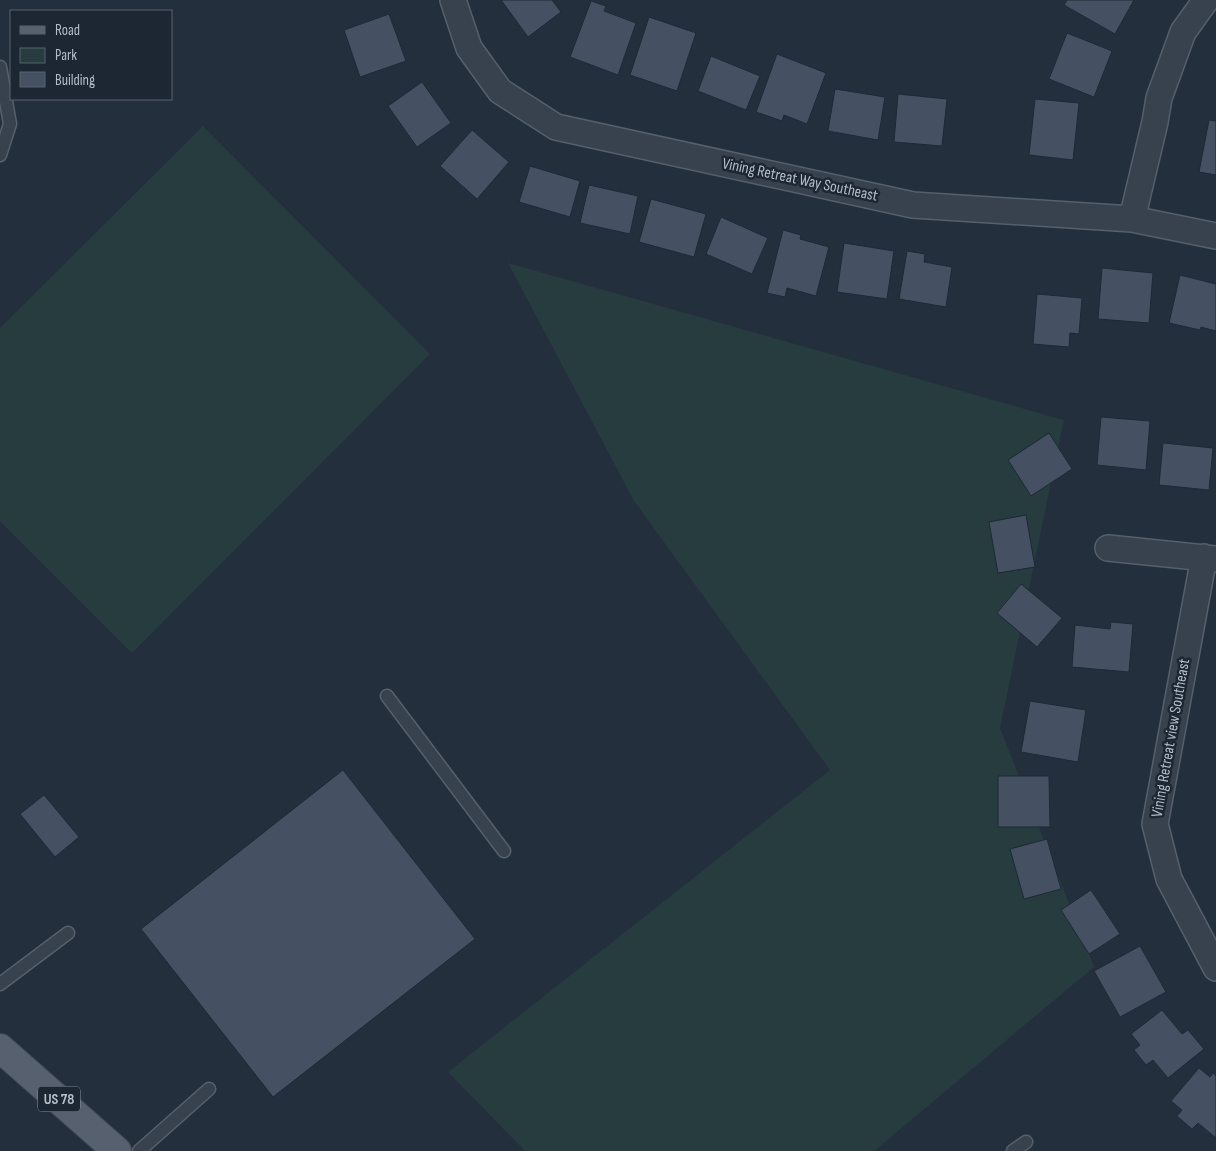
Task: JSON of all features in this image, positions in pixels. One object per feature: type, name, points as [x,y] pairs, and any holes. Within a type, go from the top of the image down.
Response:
[{"type":"main road","name":"US 78","points":[[0,1048],[117,1151]]},
{"type":"street","name":"Vining Retreat Way Southeast","points":[[453,0],[469,48],[500,92],[556,127],[912,205],[1132,219],[1216,236]]},
{"type":"street","points":[[1132,219],[1159,98],[1183,32],[1206,0]]},
{"type":"street","points":[[1108,548],[1210,558]]},
{"type":"street","name":"Vining Retreat view Southeast","points":[[1210,558],[1155,824],[1169,879],[1216,968]]},
{"type":"lane","points":[[0,67],[10,124],[0,155]]},
{"type":"lane","points":[[387,696],[504,851]]},
{"type":"lane","points":[[0,984],[68,933]]},
{"type":"lane","points":[[139,1151],[209,1089]]},
{"type":"lane","points":[[1013,1151],[1026,1142]]},
{"type":"green space","points":[[203,126],[430,354],[132,653],[0,521],[0,328]]},
{"type":"green space","points":[[508,263],[1064,420],[1000,728],[1094,967],[874,1151],[525,1151],[448,1072],[830,770],[634,501]]},
{"type":"building","points":[[501,0],[552,0],[561,12],[528,37]]},
{"type":"building","points":[[1067,0],[1134,0],[1115,34],[1064,5]]},
{"type":"building","points":[[591,1],[606,6],[604,11],[636,23],[618,75],[570,57]]},
{"type":"building","points":[[389,14],[406,61],[360,77],[344,30]]},
{"type":"building","points":[[649,17],[696,33],[677,91],[630,75]]},
{"type":"building","points":[[1067,33],[1112,51],[1094,97],[1049,79]]},
{"type":"building","points":[[777,54],[826,73],[807,124],[784,115],[782,121],[756,112]]},
{"type":"building","points":[[711,56],[760,76],[746,110],[698,91]]},
{"type":"building","points":[[422,82],[451,123],[417,147],[388,106]]},
{"type":"building","points":[[835,89],[885,97],[878,140],[828,131]]},
{"type":"building","points":[[898,94],[947,99],[942,146],[894,142]]},
{"type":"building","points":[[1035,99],[1079,103],[1073,160],[1029,155]]},
{"type":"building","points":[[1209,120],[1216,121],[1216,175],[1199,172]]},
{"type":"building","points":[[472,130],[509,162],[477,199],[440,166]]},
{"type":"building","points":[[530,166],[580,181],[570,217],[519,202]]},
{"type":"building","points":[[589,185],[638,196],[630,234],[580,223]]},
{"type":"building","points":[[651,199],[706,214],[694,257],[639,242]]},
{"type":"building","points":[[721,217],[768,238],[752,274],[706,254]]},
{"type":"building","points":[[783,230],[801,235],[800,239],[829,247],[816,296],[787,288],[785,297],[767,293]]},
{"type":"building","points":[[844,243],[894,251],[887,299],[837,292]]},
{"type":"building","points":[[907,251],[925,254],[924,262],[952,267],[946,307],[899,299]]},
{"type":"building","points":[[1102,268],[1153,273],[1149,323],[1098,319]]},
{"type":"building","points":[[1180,275],[1216,284],[1216,331],[1201,327],[1200,330],[1169,323]]},
{"type":"building","points":[[1037,294],[1082,298],[1079,334],[1070,333],[1069,347],[1033,344]]},
{"type":"building","points":[[1101,417],[1150,421],[1146,470],[1097,465]]},
{"type":"building","points":[[1049,433],[1072,469],[1031,496],[1008,460]]},
{"type":"building","points":[[1163,443],[1213,448],[1209,490],[1159,485]]},
{"type":"building","points":[[1026,515],[1035,567],[998,573],[989,522]]},
{"type":"building","points":[[1021,584],[1062,618],[1037,647],[997,613]]},
{"type":"building","points":[[1111,622],[1133,624],[1129,672],[1072,667],[1075,625],[1110,629]]},
{"type":"building","points":[[1030,701],[1086,710],[1078,762],[1021,752]]},
{"type":"building","points":[[343,770],[475,939],[273,1097],[141,929]]},
{"type":"building","points":[[998,776],[1049,776],[1050,827],[998,827]]},
{"type":"building","points":[[44,795],[79,837],[55,857],[20,814]]},
{"type":"building","points":[[1047,839],[1061,889],[1024,899],[1010,849]]},
{"type":"building","points":[[1091,890],[1120,934],[1089,954],[1061,910]]},
{"type":"building","points":[[1140,946],[1166,992],[1120,1017],[1094,971]]},
{"type":"building","points":[[1162,1010],[1182,1034],[1188,1030],[1204,1049],[1168,1078],[1153,1060],[1146,1065],[1134,1050],[1140,1045],[1131,1034]]},
{"type":"building","points":[[1199,1068],[1210,1077],[1213,1073],[1216,1076],[1216,1138],[1198,1123],[1192,1129],[1177,1116],[1182,1110],[1171,1101]]}]
